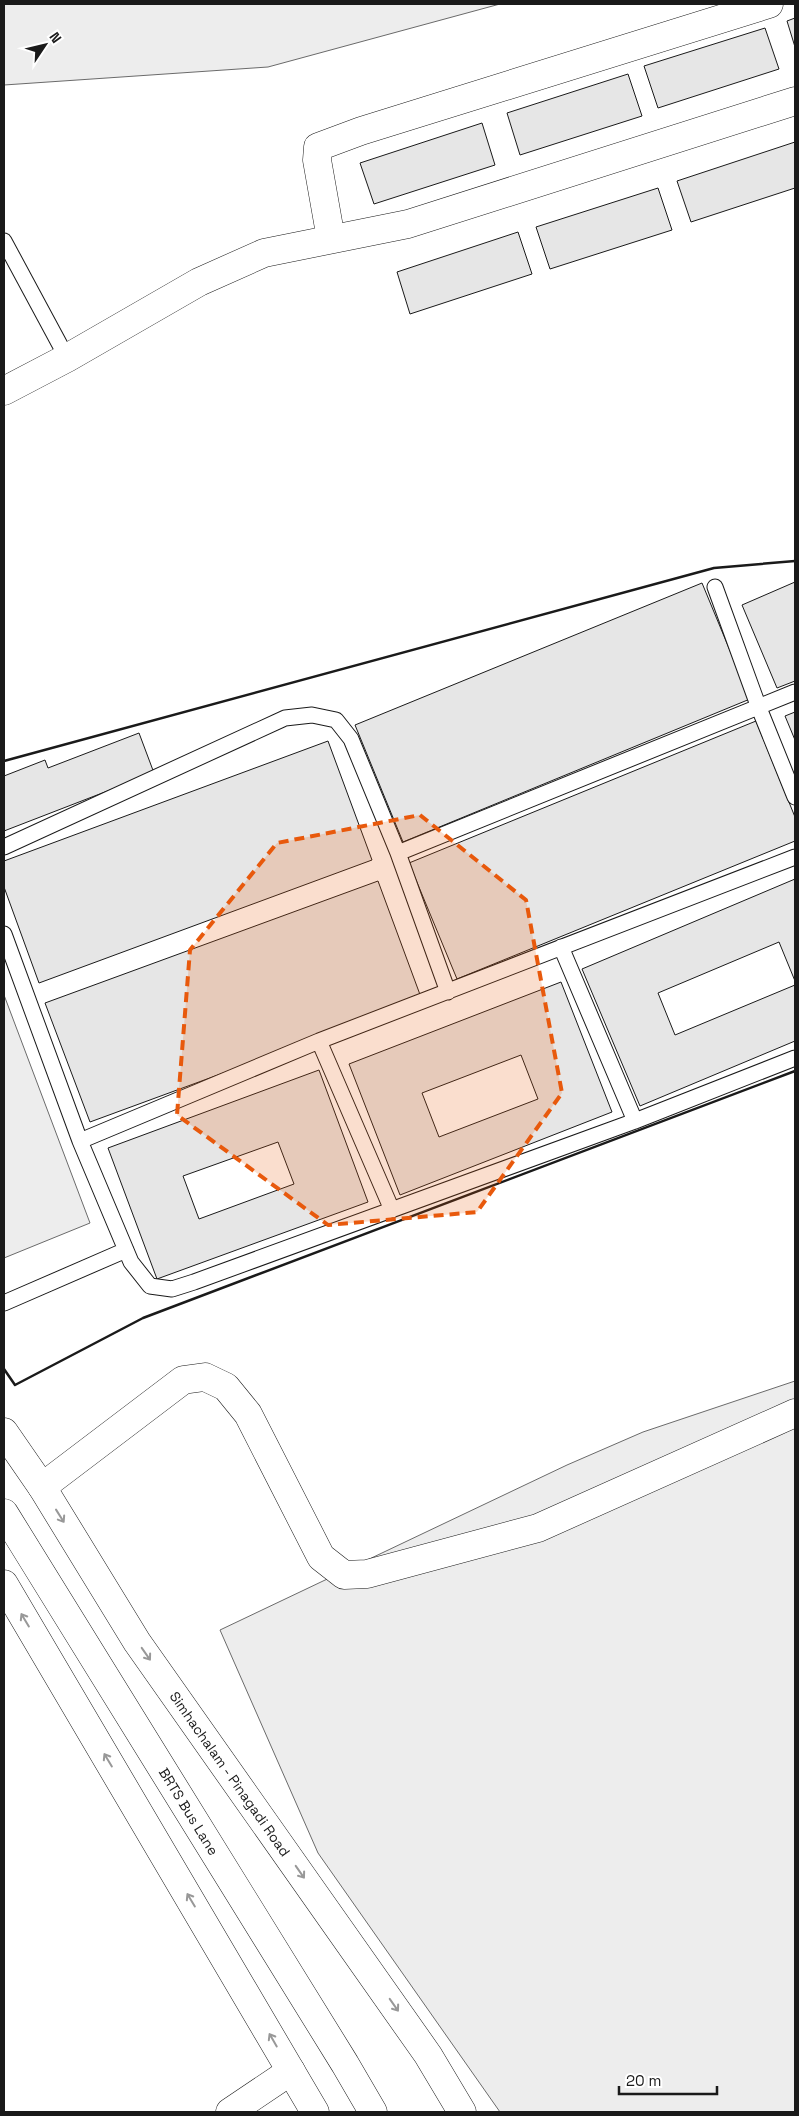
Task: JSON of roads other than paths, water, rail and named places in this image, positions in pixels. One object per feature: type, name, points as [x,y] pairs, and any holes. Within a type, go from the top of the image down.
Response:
[{"type":"street","points":[[331,239],[318,160],[318,147],[380,125],[768,4]]},
{"type":"street","points":[[4,391],[207,278],[264,253],[408,224],[795,101]]},
{"type":"street","points":[[42,1487],[183,1380],[204,1377],[226,1388],[248,1414],[321,1557],[344,1575],[367,1574],[538,1528],[795,1413]]},
{"type":"street","name":"Simhachalam - Pinagadi Road","points":[[4,1432],[42,1487],[138,1642],[428,2055],[462,2112]]},
{"type":"street","name":"BRTS Bus Lane","points":[[4,1513],[373,2112]]},
{"type":"street","points":[[4,1584],[315,2112]]},
{"type":"street","points":[[230,2112],[291,2071]]},
{"type":"lane","points":[[4,241],[66,358]]},
{"type":"lane","points":[[715,587],[759,708],[795,797]]},
{"type":"lane","points":[[398,853],[795,692]]},
{"type":"lane","points":[[4,847],[285,718],[312,715],[336,720],[351,739],[398,853],[448,992]]},
{"type":"lane","points":[[80,1141],[319,1041],[795,857]]},
{"type":"lane","points":[[4,934],[80,1141],[131,1262],[150,1286],[172,1289],[635,1121],[795,1058]]},
{"type":"lane","points":[[561,948],[635,1121]]},
{"type":"lane","points":[[319,1041],[392,1210]]},
{"type":"lane","points":[[4,1303],[126,1250]]}]
